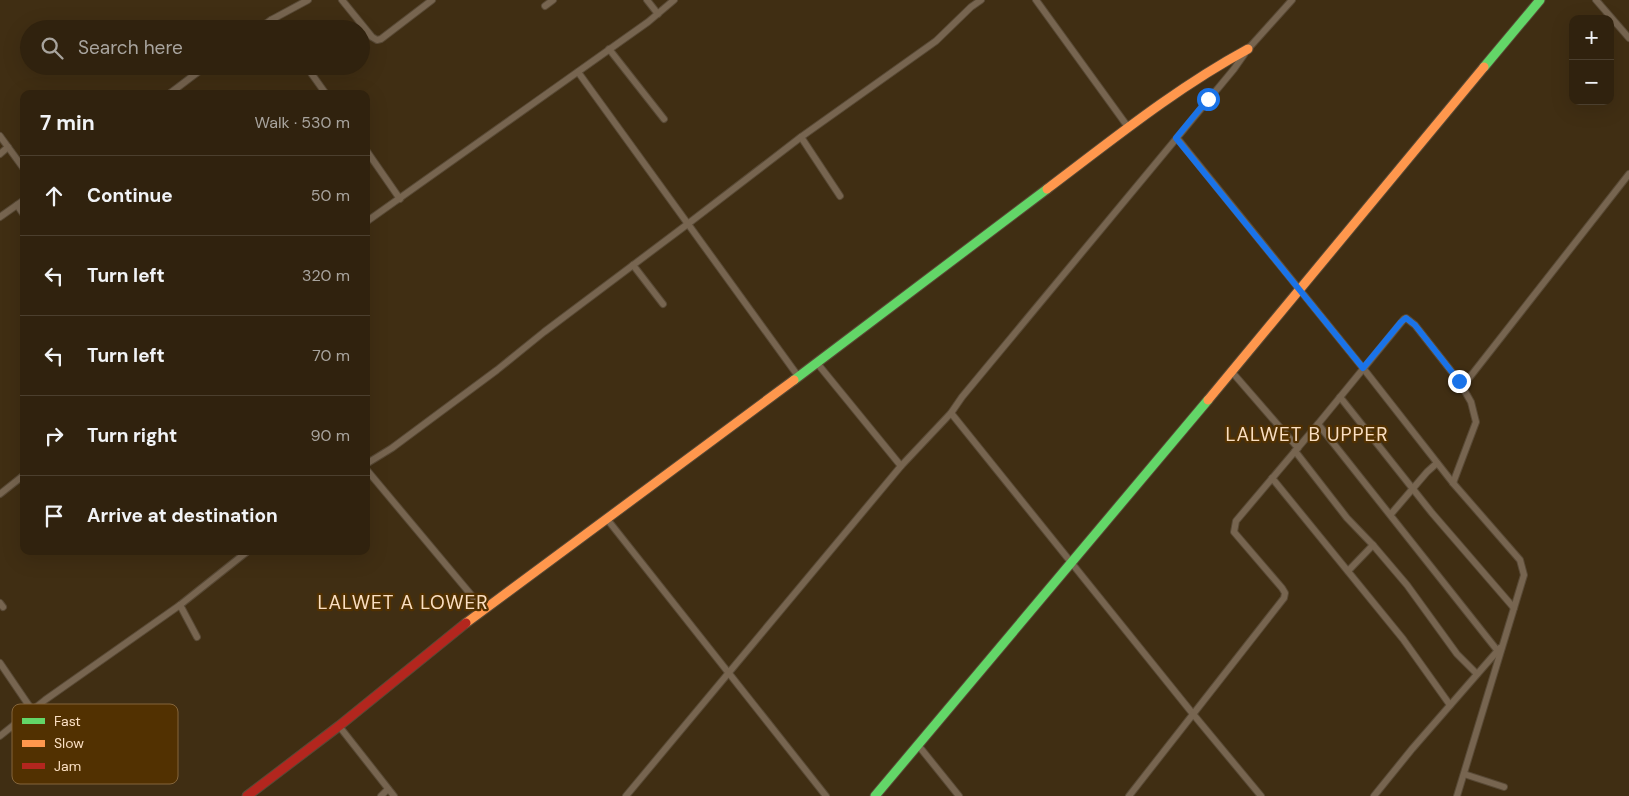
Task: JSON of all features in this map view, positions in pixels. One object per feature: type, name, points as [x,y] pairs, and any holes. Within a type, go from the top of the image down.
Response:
[{"type":"street","points":[[271,20],[307,0]]},
{"type":"street","points":[[342,0],[358,20]]},
{"type":"street","points":[[370,35],[377,40],[381,39],[432,0]]},
{"type":"street","points":[[545,6],[553,0]]},
{"type":"street","points":[[648,0],[658,14]]},
{"type":"street","points":[[370,219],[578,72],[658,14],[674,0]]},
{"type":"street","points":[[370,462],[392,448],[801,137],[936,42],[980,0]]},
{"type":"street","points":[[1036,0],[1128,127]]},
{"type":"street","points":[[626,796],[901,466],[952,413],[962,397],[1234,69],[1248,49],[1292,0]]},
{"type":"street","points":[[875,796],[1232,372],[1540,0]]},
{"type":"street","points":[[1596,0],[1629,38]]},
{"type":"street","points":[[609,49],[664,119]]},
{"type":"street","points":[[247,796],[339,726],[483,609],[817,363],[1128,127],[1216,66],[1248,49]]},
{"type":"street","points":[[578,72],[798,376]]},
{"type":"street","points":[[174,90],[194,75]]},
{"type":"street","points":[[312,75],[323,90]]},
{"type":"street","points":[[0,136],[20,164]]},
{"type":"street","points":[[801,137],[840,196]]},
{"type":"street","points":[[1176,138],[1300,289],[1453,483],[1520,560],[1524,575],[1500,648],[1457,796]]},
{"type":"street","points":[[0,154],[8,147]]},
{"type":"street","points":[[370,156],[400,198]]},
{"type":"street","points":[[1461,385],[1466,382],[1629,174]]},
{"type":"street","points":[[0,217],[20,203]]},
{"type":"street","points":[[17,205],[20,209]]},
{"type":"street","points":[[633,265],[663,304]]},
{"type":"street","points":[[1129,796],[1284,598],[1285,593],[1282,588],[1234,532],[1236,521],[1406,318],[1415,325],[1461,385],[1471,402],[1476,422],[1453,483]]},
{"type":"street","points":[[817,363],[901,466]]},
{"type":"street","points":[[1232,372],[1296,449],[1347,518],[1407,585],[1457,654],[1476,674]]},
{"type":"street","points":[[1340,398],[1432,513],[1514,608]]},
{"type":"street","points":[[952,413],[1261,796]]},
{"type":"street","points":[[1318,424],[1500,648]]},
{"type":"street","points":[[1390,514],[1437,463]]},
{"type":"street","points":[[370,475],[483,609]]},
{"type":"street","points":[[0,494],[20,478]]},
{"type":"street","points":[[1272,478],[1403,639],[1450,705]]},
{"type":"street","points":[[607,519],[826,796]]},
{"type":"street","points":[[1348,571],[1373,545]]},
{"type":"street","points":[[40,704],[180,605],[243,555]]},
{"type":"street","points":[[180,605],[197,637]]},
{"type":"street","points":[[1374,796],[1500,648]]},
{"type":"street","points":[[0,663],[28,704]]},
{"type":"street","points":[[0,736],[12,726]]},
{"type":"street","points":[[339,726],[394,796]]},
{"type":"street","points":[[918,744],[959,796]]},
{"type":"street","points":[[1464,774],[1504,787]]},
{"type":"street","points":[[381,796],[388,789]]},
{"type":"traffic: fast","points":[[1484,67],[1540,0]]},
{"type":"traffic: fast","points":[[794,380],[1047,189]]},
{"type":"traffic: fast","points":[[875,796],[1208,400]]},
{"type":"traffic: slow","points":[[1047,189],[1120,133],[1195,80],[1248,49]]},
{"type":"traffic: slow","points":[[1208,400],[1484,67]]},
{"type":"traffic: slow","points":[[466,623],[794,380]]},
{"type":"traffic: jam","points":[[247,796],[339,726],[466,623]]},
{"type":"district","name":"LALWET B UPPER","points":[[1307,434]]},
{"type":"district","name":"LALWET A LOWER","points":[[403,602]]},
{"type":"route","points":[[1208,99],[1176,138],[1363,368],[1406,318],[1415,325],[1459,381]]}]
